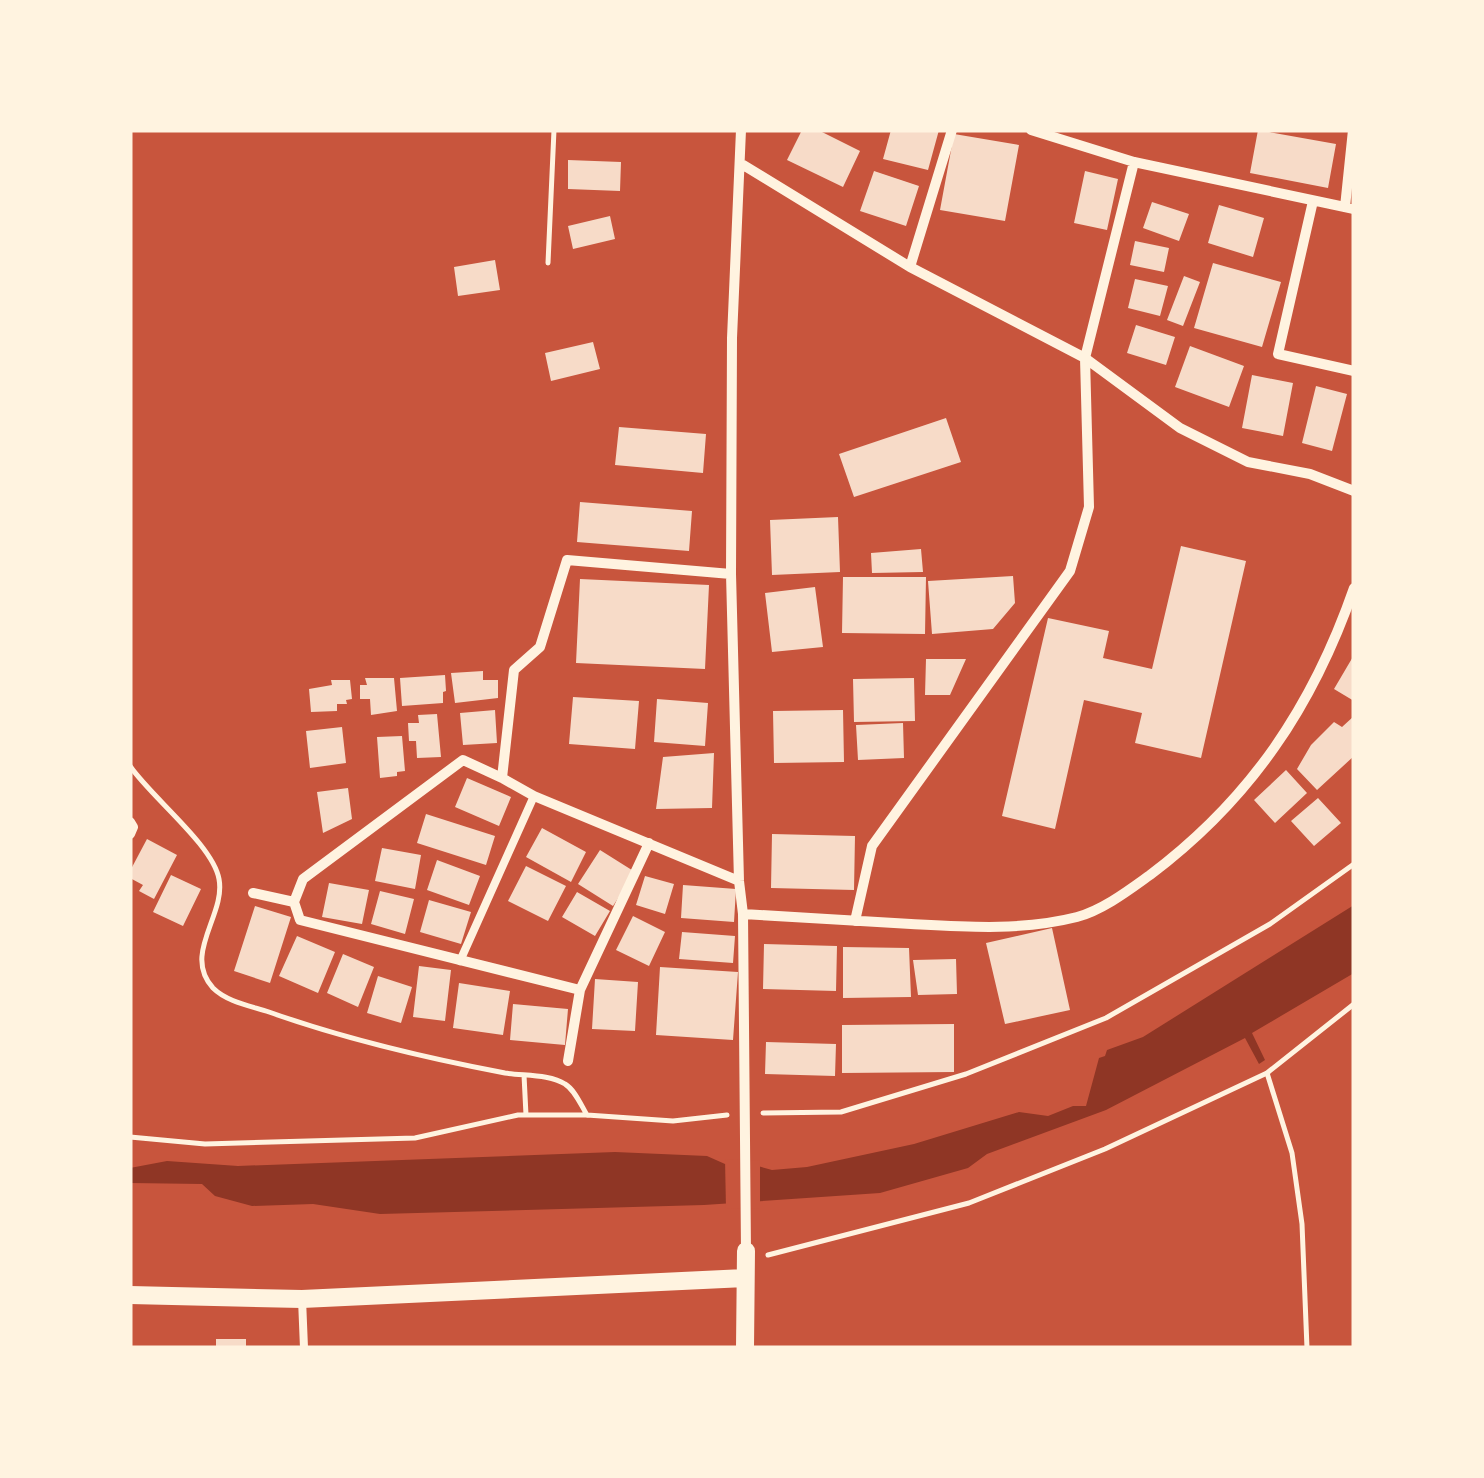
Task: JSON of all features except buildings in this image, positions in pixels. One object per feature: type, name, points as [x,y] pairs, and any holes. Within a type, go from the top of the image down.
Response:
[{"type":"street","points":[[741,130],[732,338],[731,574],[743,914],[744,1348]]},
{"type":"street","points":[[910,266],[952,130]]},
{"type":"street","points":[[1032,130],[1134,162],[1349,208],[1353,130]]},
{"type":"street","points":[[855,921],[872,846],[1070,571],[1089,507],[1085,358],[1134,162]]},
{"type":"street","points":[[740,163],[910,266],[1085,358],[1180,428],[1248,462],[1310,474],[1354,491]]},
{"type":"street","points":[[1313,200],[1278,354],[1354,371]]},
{"type":"street","points":[[502,778],[514,670],[540,647],[567,560],[731,574]]},
{"type":"street","points":[[743,914],[1003,929],[1080,916],[1129,890],[1176,856],[1234,801],[1276,750],[1316,682],[1354,588]]},
{"type":"street","points":[[580,990],[300,920],[294,902],[303,879],[463,760],[534,796],[739,881]]},
{"type":"street","points":[[130,822],[130,834]]},
{"type":"street","points":[[568,1061],[580,990],[648,843]]},
{"type":"street","points":[[253,893],[294,902]]},
{"type":"street","points":[[130,1295],[302,1299],[746,1263]]},
{"type":"lane","points":[[460,961],[534,796]]},
{"type":"lane","points":[[302,1299],[304,1348]]},
{"type":"path","points":[[548,264],[554,130]]},
{"type":"path","points":[[130,766],[203,848],[219,875],[218,908],[202,953],[205,972],[215,989],[242,1004],[303,1026],[566,1084],[587,1115]]},
{"type":"path","points":[[130,1137],[205,1144],[415,1138],[526,1116],[673,1120],[841,1112],[966,1074],[1106,1018],[1270,924],[1354,864]]},
{"type":"path","points":[[746,1263],[968,1203],[1105,1149],[1207,1104],[1267,1072],[1354,1004]]},
{"type":"path","points":[[1267,1072],[1292,1153],[1302,1224],[1306,1348]]},
{"type":"path","points":[[524,1075],[526,1116]]},
{"type":"shaded area","points":[[1354,905],[1354,973],[1252,1033],[1265,1060],[1259,1064],[1245,1038],[1106,1110],[987,1154],[968,1168],[880,1193],[704,1205],[380,1214],[313,1204],[252,1206],[215,1196],[202,1184],[130,1183],[130,1168],[167,1161],[238,1166],[615,1152],[707,1156],[725,1164],[772,1170],[807,1167],[914,1144],[1019,1112],[1048,1116],[1073,1106],[1086,1106],[1099,1058],[1107,1050],[1143,1037]]},
{"type":"pier","points":[[725,1159],[760,1161],[760,1208],[726,1209]]}]
